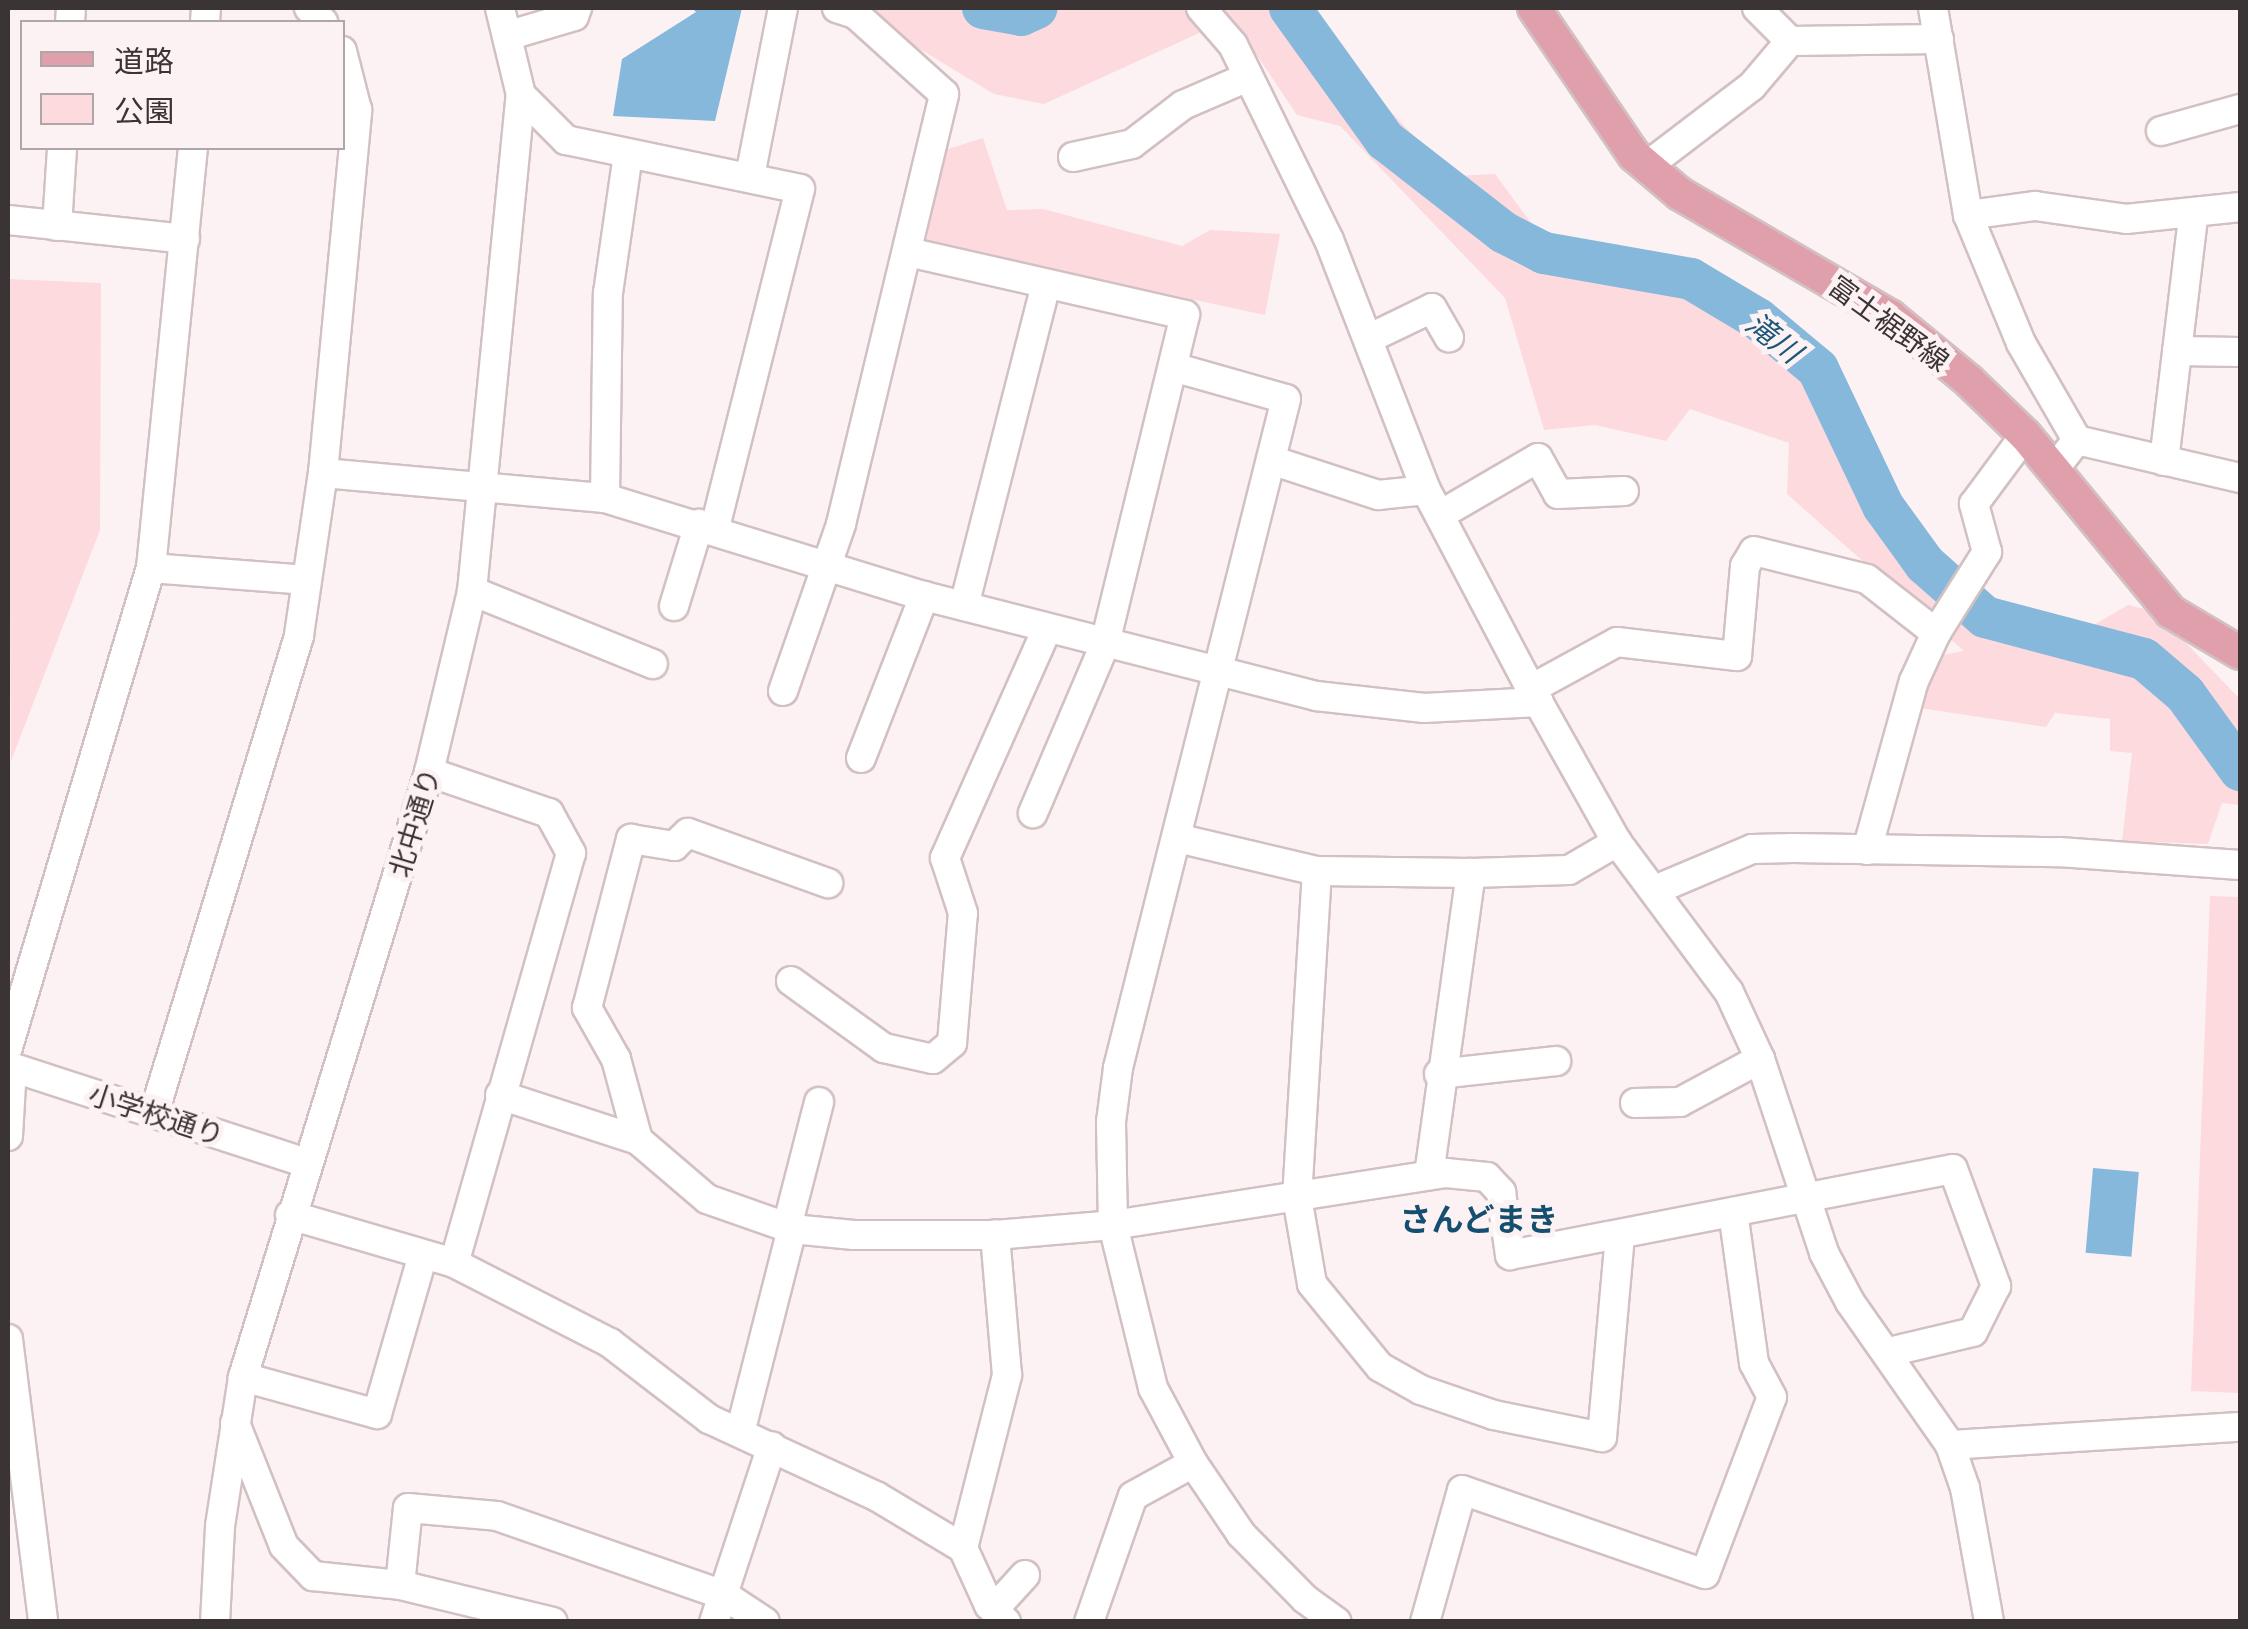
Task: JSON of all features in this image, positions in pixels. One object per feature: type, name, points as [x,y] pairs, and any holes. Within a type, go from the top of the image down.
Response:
[{"type":"main road","name":"富士裾野線","points":[[1534,8],[1609,124],[1647,166],[1680,194],[1890,316],[2025,435],[2171,612],[2240,652]]},
{"type":"street","name":"北中通り","points":[[214,1622],[234,1422],[243,1377],[429,772],[472,591],[521,96],[510,34],[500,8]]},
{"type":"street","points":[[510,34],[574,16],[577,8]]},
{"type":"street","points":[[750,176],[783,8]]},
{"type":"street","points":[[783,691],[828,569],[944,94],[855,14],[837,8]]},
{"type":"street","points":[[1201,8],[1233,45],[1330,240],[1433,503],[1535,696],[1618,842],[1730,992],[1760,1060],[1802,1198],[1850,1302],[1950,1445],[1965,1488],[1989,1622]]},
{"type":"street","points":[[1757,8],[1790,41],[1939,39]]},
{"type":"street","points":[[1933,8],[1968,215],[2021,343],[2077,440],[2240,478]]},
{"type":"street","points":[[1647,166],[1752,86],[1790,41]]},
{"type":"street","points":[[155,1110],[299,635],[324,474],[357,110],[345,63]]},
{"type":"street","points":[[1073,157],[1132,144],[1183,105],[1248,77]]},
{"type":"street","points":[[521,96],[566,140],[800,189],[707,526],[674,606]]},
{"type":"street","points":[[2161,131],[2240,109]]},
{"type":"street","points":[[57,226],[62,150]]},
{"type":"street","points":[[8,1136],[9,1060],[152,568],[194,150]]},
{"type":"street","points":[[605,498],[608,294],[628,154]]},
{"type":"street","points":[[1968,215],[2035,206],[2126,220],[2193,217],[2240,207]]},
{"type":"street","points":[[2164,460],[2193,217]]},
{"type":"street","points":[[8,220],[185,239]]},
{"type":"street","points":[[908,252],[1185,315],[1105,644],[1034,813]]},
{"type":"street","points":[[964,606],[1046,284]]},
{"type":"street","points":[[1368,339],[1432,308],[1449,338]]},
{"type":"street","points":[[2177,351],[2240,352]]},
{"type":"street","points":[[1173,366],[1286,399],[1221,671],[1118,1068],[1111,1122],[1113,1225],[1154,1388],[1193,1463],[1241,1534],[1337,1622]]},
{"type":"street","points":[[1867,850],[1914,681],[1936,633],[1987,552],[1974,504],[2025,435]]},
{"type":"street","points":[[2054,469],[2077,440]]},
{"type":"street","points":[[1271,460],[1378,494],[1433,503],[1538,458],[1558,494],[1624,491]]},
{"type":"street","points":[[324,474],[605,498],[707,526],[828,569],[1105,644],[1316,696],[1424,708],[1535,696],[1617,642],[1737,656],[1745,566],[1754,551],[1867,579],[1936,633]]},
{"type":"street","points":[[152,568],[307,580]]},
{"type":"street","points":[[472,591],[653,664]]},
{"type":"street","points":[[862,758],[924,596]]},
{"type":"street","points":[[792,981],[884,1048],[933,1059],[952,1043],[963,913],[945,858],[1047,629]]},
{"type":"street","points":[[429,772],[550,813],[571,853],[454,1263]]},
{"type":"street","points":[[638,1140],[616,1059],[588,1008],[632,839],[674,846],[688,833],[828,882]]},
{"type":"street","points":[[1177,838],[1317,871],[1470,874],[1568,870],[1618,842]]},
{"type":"street","points":[[1654,890],[1752,850],[2059,852],[2240,865]]},
{"type":"street","points":[[1317,871],[1297,1197],[1312,1284],[1380,1367],[1421,1390],[1494,1415],[1602,1437],[1620,1235]]},
{"type":"street","points":[[1428,1175],[1470,874]]},
{"type":"street","name":"小学校通り","points":[[9,1060],[306,1163]]},
{"type":"street","points":[[1635,1103],[1680,1102],[1760,1060]]},
{"type":"street","points":[[1440,1074],[1556,1061]]},
{"type":"street","points":[[500,1095],[638,1140],[707,1200],[790,1228],[995,1235],[1113,1225],[1428,1175],[1486,1177],[1501,1192],[1510,1255],[1953,1170],[1996,1286],[1973,1332],[1888,1352]]},
{"type":"street","points":[[741,1429],[820,1102]]},
{"type":"street","points":[[1425,1622],[1462,1490],[1704,1574],[1772,1397],[1754,1363],[1733,1212]]},
{"type":"street","points":[[290,1215],[422,1258],[454,1263],[610,1343],[709,1419],[741,1429],[876,1496],[963,1548],[1000,1615],[1026,1575]]},
{"type":"street","points":[[963,1548],[1008,1374],[995,1235]]},
{"type":"street","points":[[243,1377],[377,1414],[422,1258]]},
{"type":"street","points":[[8,1339],[43,1622]]},
{"type":"street","points":[[234,1422],[294,1562],[313,1576],[400,1584],[501,1615],[553,1622]]},
{"type":"street","points":[[1950,1445],[2240,1427]]},
{"type":"street","points":[[719,1609],[772,1446]]},
{"type":"street","points":[[1089,1622],[1133,1496],[1193,1463]]},
{"type":"street","points":[[400,1584],[408,1508],[498,1516],[719,1609],[765,1622]]},
{"type":"green space","points":[[852,8],[1313,8],[1385,105],[1451,176],[1495,174],[1568,273],[1638,279],[1714,301],[1786,349],[1811,374],[1972,597],[2092,626],[2128,605],[2156,612],[2240,699],[2240,805],[2222,803],[2208,844],[2122,841],[2132,753],[2110,751],[2110,719],[2055,713],[2046,727],[1920,708],[1937,656],[1964,651],[1787,494],[1789,443],[1690,409],[1666,441],[1595,425],[1544,430],[1505,298],[1340,126],[1297,115],[1232,18],[1044,104],[994,94]]},
{"type":"green space","points":[[983,138],[1007,210],[1043,209],[1182,246],[1210,230],[1280,234],[1265,315],[926,242],[945,150]]},
{"type":"green space","points":[[8,279],[101,283],[100,530],[11,761]]},
{"type":"green space","points":[[2210,896],[2240,897],[2240,1393],[2191,1391]]},
{"type":"water","points":[[692,8],[742,8],[715,121],[613,116],[622,59],[696,12]]},
{"type":"water","points":[[2093,1168],[2139,1172],[2131,1257],[2086,1253]]},
{"type":"waterway","name":"滝川","points":[[983,8],[1021,15],[1037,8]]},
{"type":"waterway","name":"滝川","points":[[1290,8],[1385,140],[1503,232],[1544,253],[1691,279],[1758,319],[1818,369],[1883,506],[1925,564],[1985,617],[2144,659],[2185,694],[2240,770]]},
{"type":"district","name":"さんどまき","points":[[1479,1217]]}]
